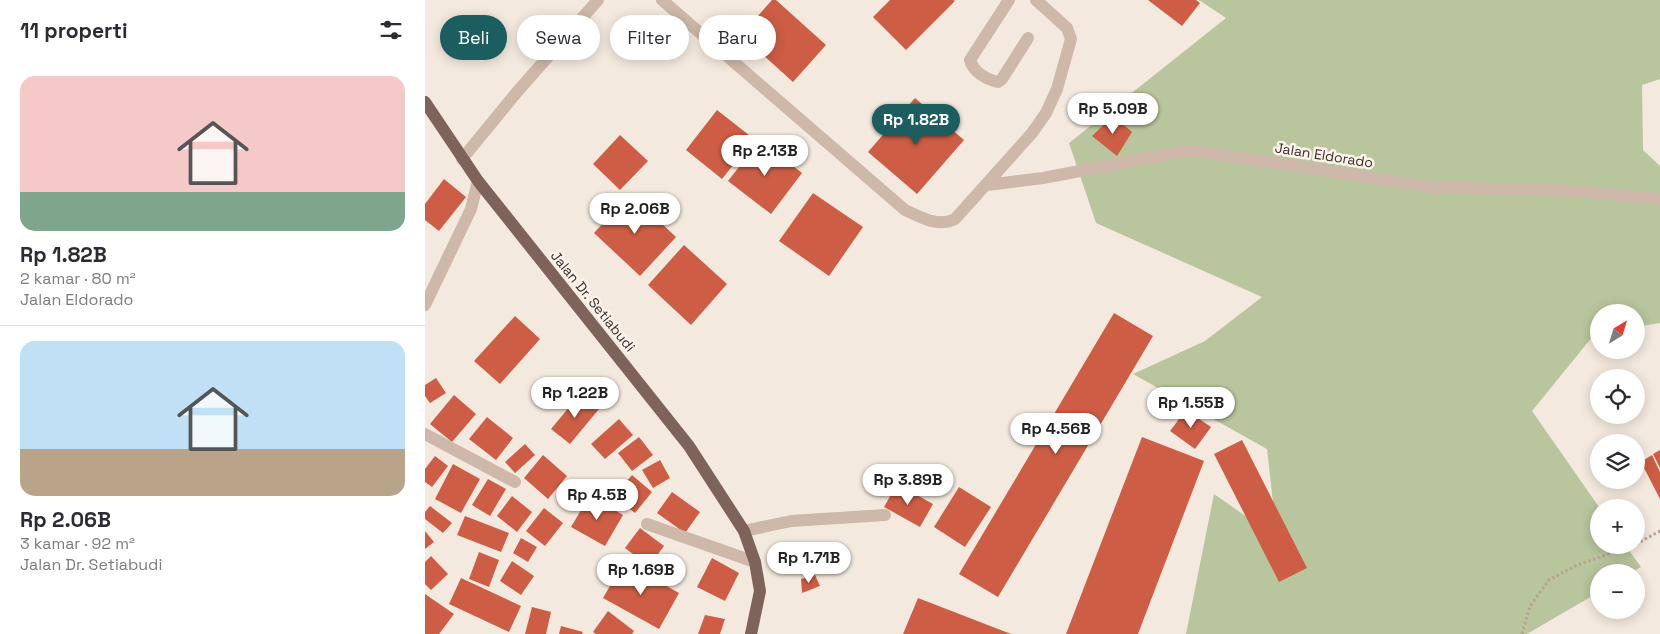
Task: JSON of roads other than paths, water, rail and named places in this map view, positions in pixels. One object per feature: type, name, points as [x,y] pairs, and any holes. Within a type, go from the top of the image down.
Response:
[{"type":"main road","name":"Jalan Dr. Setiabudi","points":[[425,102],[478,181],[689,446],[744,531],[755,562],[760,591],[751,634]]},
{"type":"street","points":[[462,159],[598,0]]},
{"type":"street","points":[[662,0],[905,210],[931,222],[944,224],[955,219],[1032,133],[1046,113],[1057,89],[1071,39],[1067,28],[1036,0]]},
{"type":"street","points":[[1009,0],[970,60],[972,67],[989,80],[998,82],[1002,79],[1027,38]]},
{"type":"street","name":"Jalan Eldorado","points":[[987,185],[1043,178],[1180,152],[1196,151],[1432,187],[1575,191],[1660,199]]},
{"type":"street","points":[[425,306],[471,209],[478,181]]},
{"type":"street","points":[[425,434],[515,482]]},
{"type":"street","points":[[744,531],[791,521],[885,515]]},
{"type":"street","points":[[647,524],[755,562]]}]
